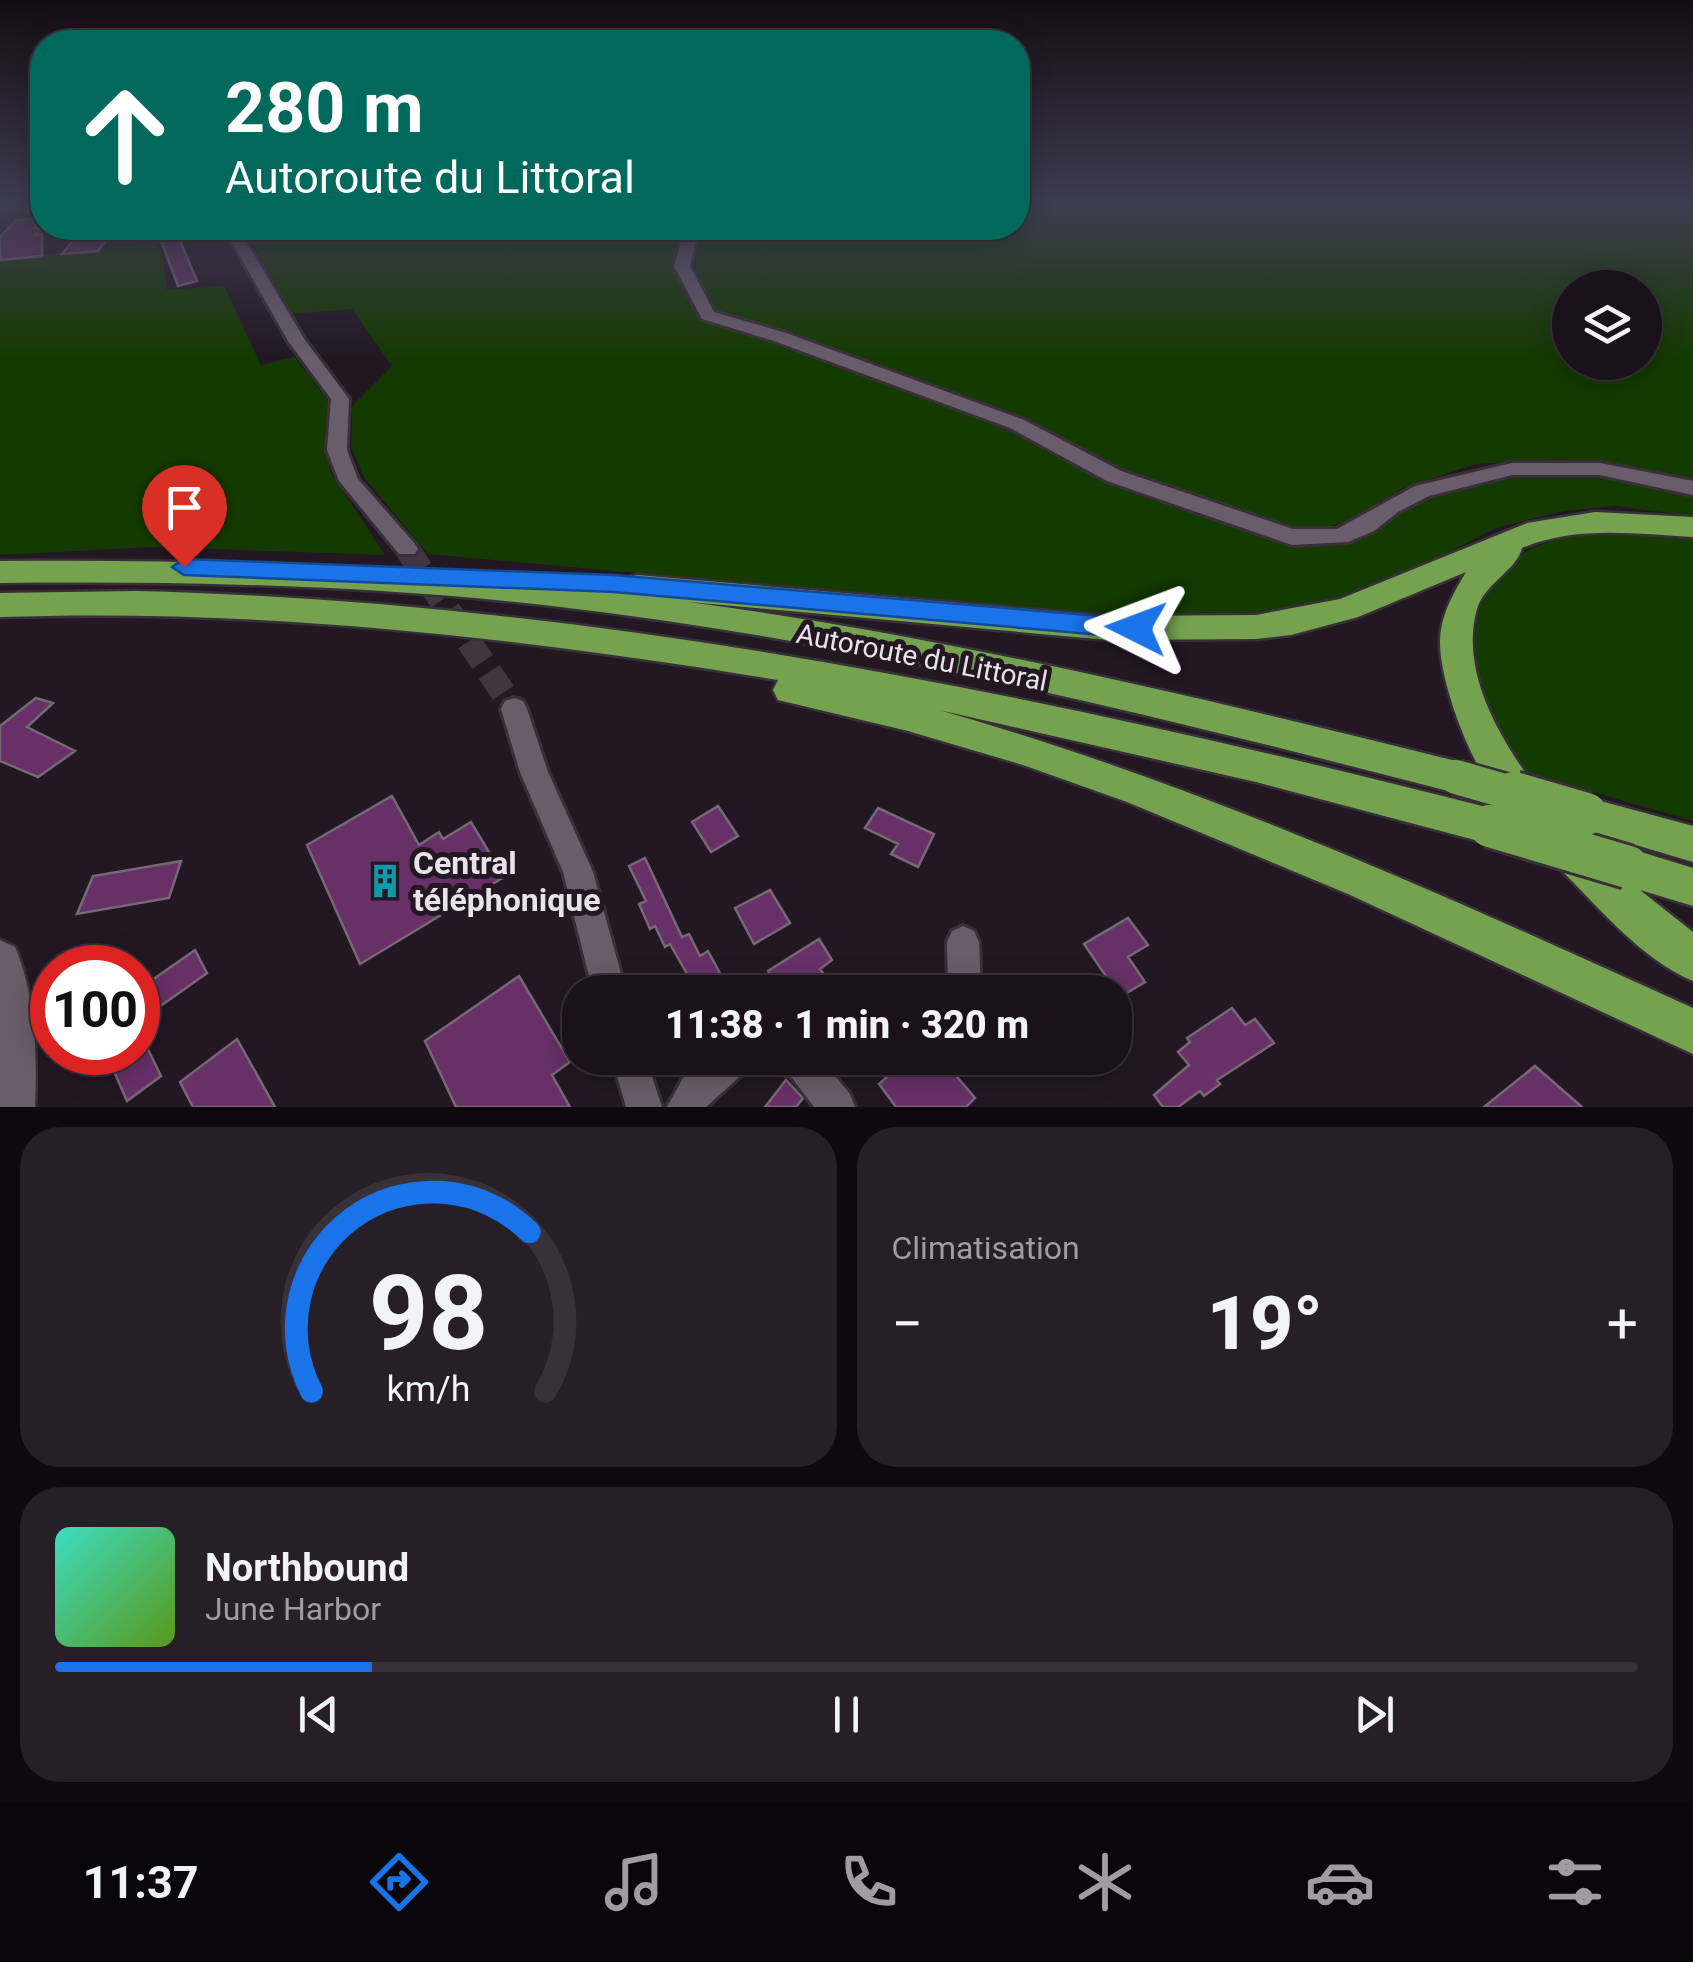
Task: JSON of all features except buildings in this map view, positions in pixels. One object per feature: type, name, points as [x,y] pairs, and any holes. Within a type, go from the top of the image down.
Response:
[{"type":"highway","points":[[301,571],[614,584],[1078,625],[1214,629],[1322,617],[1537,530],[1594,522],[1693,527]]},
{"type":"highway","points":[[1651,523],[1567,528],[1532,538],[1503,553],[1480,574],[1468,594],[1456,646],[1460,678],[1479,731],[1527,804],[1584,868],[1693,959]]},
{"type":"highway","name":"Autoroute du Littoral","points":[[0,572],[184,567],[301,571],[526,590],[758,623],[958,659],[1160,702],[1456,777],[1693,844]]},
{"type":"highway","name":"Autoroute du Littoral","points":[[0,605],[221,604],[394,614],[661,647],[898,688],[1214,756],[1490,826],[1693,887]]},
{"type":"highway","points":[[394,614],[816,694],[1010,746],[1232,824],[1693,1031]]},
{"type":"main road","points":[[0,962],[14,1046],[12,1107]]},
{"type":"street","points":[[247,256],[297,341],[340,400],[337,450],[348,481],[408,549]]},
{"type":"street","points":[[685,256],[682,266],[708,315],[780,336],[1017,424],[1114,476],[1292,537],[1340,537],[1366,526],[1390,507],[1422,490],[1512,469],[1600,469],[1693,488]]},
{"type":"street","points":[[514,710],[534,772],[578,872],[605,975]]},
{"type":"street","points":[[964,942],[965,975]]},
{"type":"street","points":[[634,1075],[644,1107]]},
{"type":"street","points":[[685,1107],[696,1091],[715,1075]]},
{"type":"street","points":[[811,1075],[837,1107]]},
{"type":"green space","points":[[162,256],[167,290],[224,286],[261,365],[295,357],[329,402],[329,470],[385,555],[153,547],[0,555],[0,259]]},
{"type":"green space","points":[[259,256],[677,256],[673,268],[691,297],[696,315],[1025,433],[1133,490],[1278,538],[1322,546],[1345,542],[1368,534],[1407,505],[1456,486],[1522,475],[1595,474],[1693,493],[1693,516],[1614,506],[1564,511],[1498,527],[1383,586],[1319,606],[1237,619],[1086,614],[428,554],[364,477],[351,447],[352,406],[392,366],[352,309],[292,314]]},
{"type":"green space","points":[[696,256],[1693,256],[1693,485],[1617,465],[1560,459],[1476,464],[1403,488],[1350,521],[1300,534],[1142,483],[1027,423],[725,316],[706,296],[697,276]]},
{"type":"green space","points":[[1622,531],[1693,535],[1693,821],[1520,771],[1492,725],[1477,677],[1474,652],[1482,604],[1509,564],[1531,549],[1553,541]]},
{"type":"tunnel","points":[[407,549],[514,709]]},
{"type":"place","name":"Central téléphonique","points":[[385,881]]},
{"type":"route","points":[[184,567],[614,584],[1136,628]]}]
